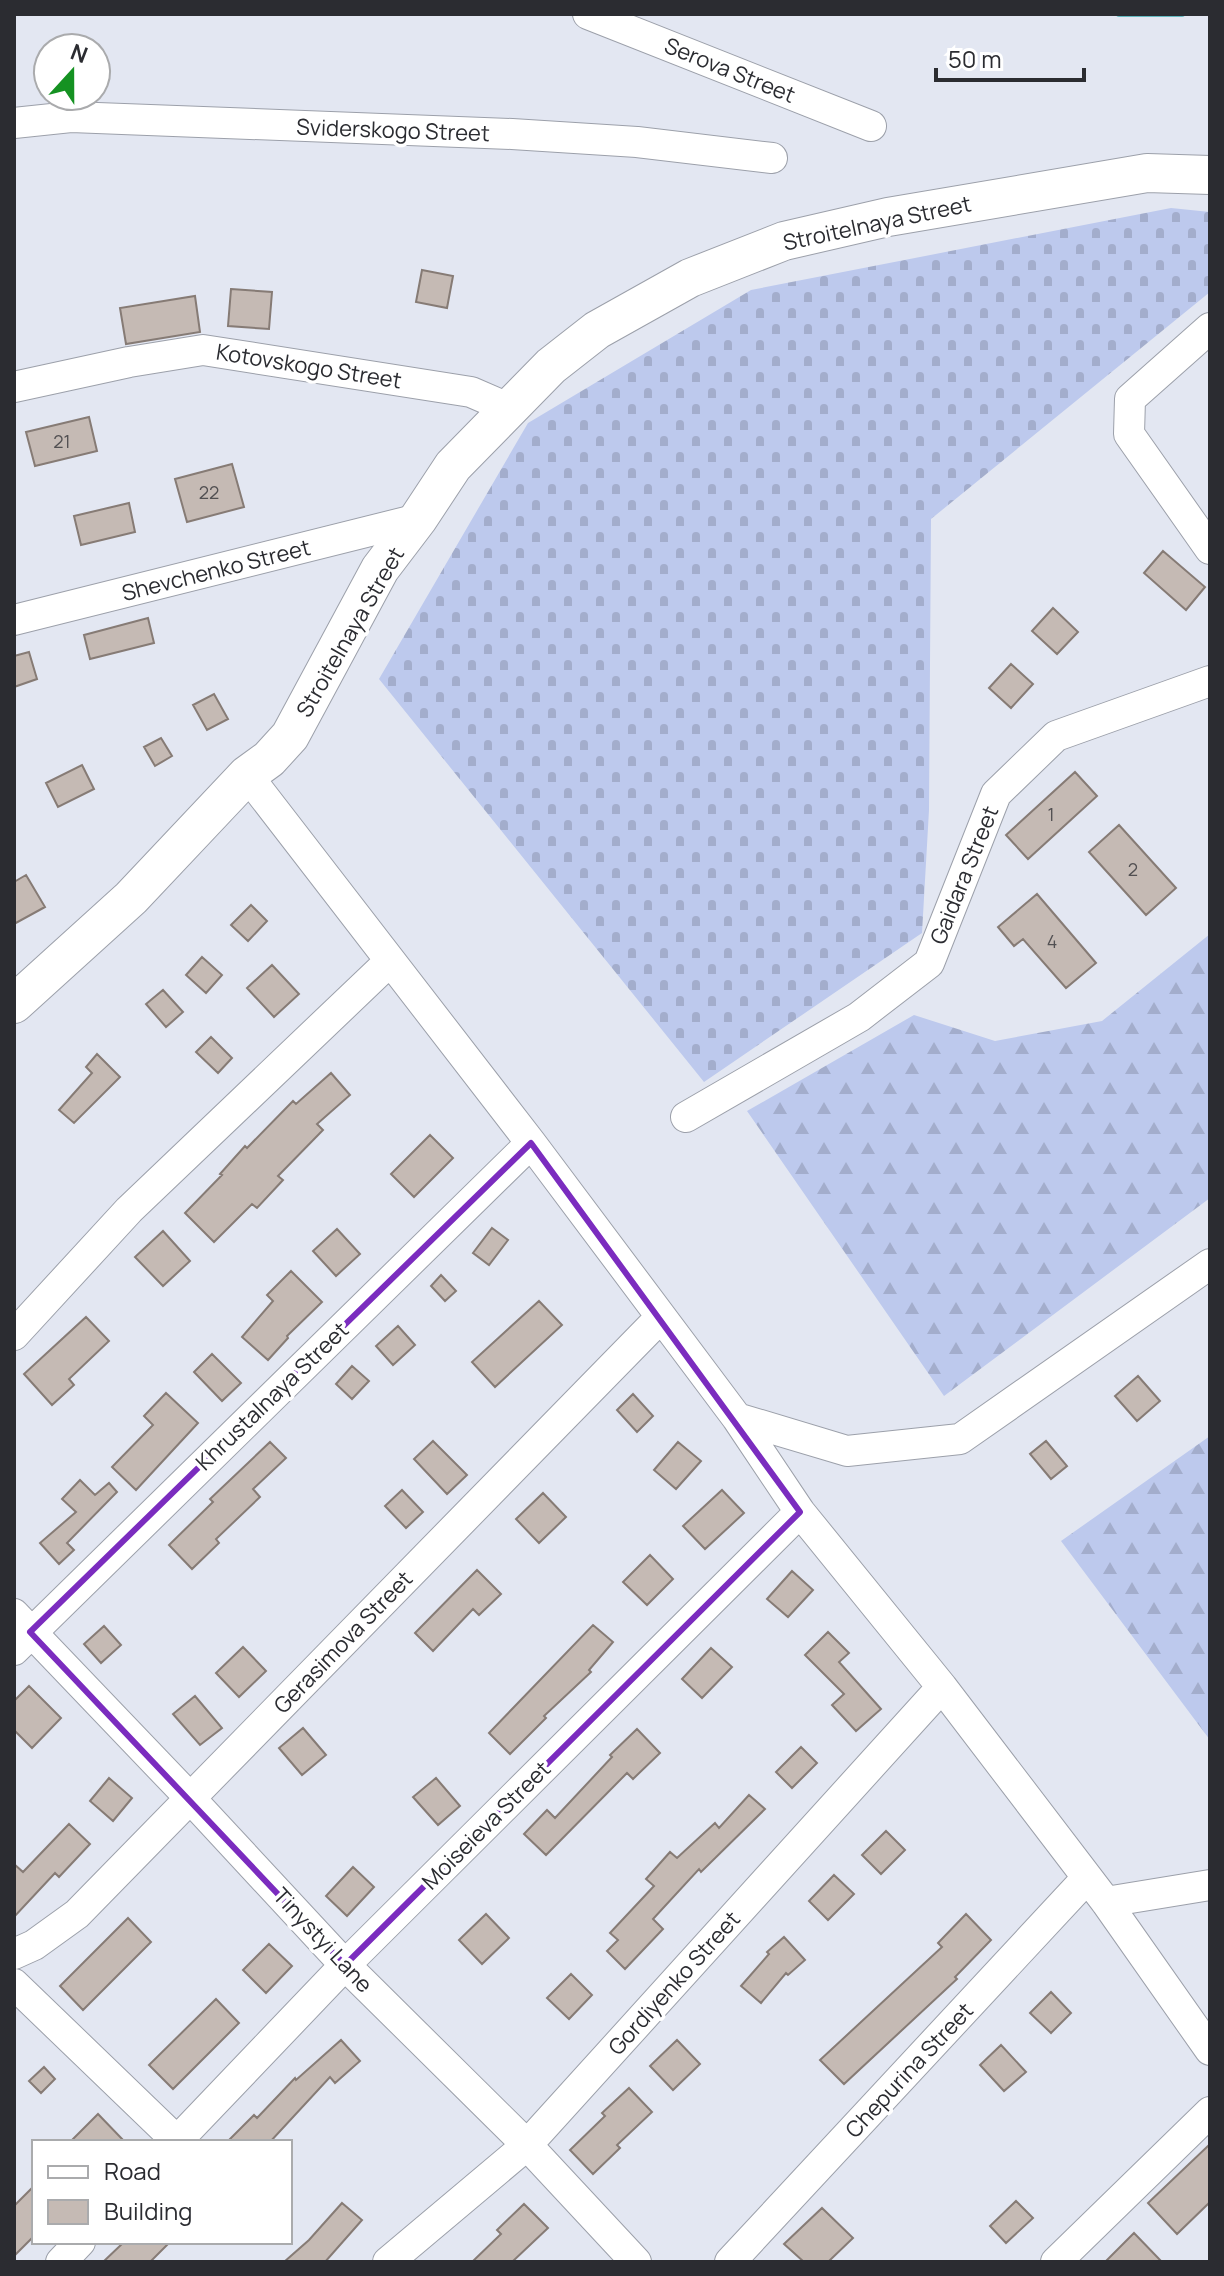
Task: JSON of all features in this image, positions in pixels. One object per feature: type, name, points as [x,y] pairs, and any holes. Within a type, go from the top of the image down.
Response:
[{"type":"main road","name":"Stroitelnaya Street","points":[[14,1004],[131,898],[247,775],[269,759],[290,736],[380,569],[453,466],[551,366],[597,330],[690,278],[784,241],[888,217],[1147,173],[1210,175]]},
{"type":"street","name":"Serova Street","points":[[588,14],[871,126]]},
{"type":"street","name":"Sviderskogo Street","points":[[14,123],[71,117],[512,134],[637,142],[772,158]]},
{"type":"street","points":[[1210,328],[1130,399],[1129,434],[1210,549]]},
{"type":"street","name":"Kotovskogo Street","points":[[14,387],[129,362],[203,350],[471,392],[508,408]]},
{"type":"street","name":"Shevchenko Street","points":[[14,620],[418,519]]},
{"type":"street","name":"Gaidara Street","points":[[686,1117],[859,1017],[929,963],[996,794],[1056,736],[1210,681]]},
{"type":"street","points":[[247,775],[531,1143],[737,1418],[800,1512],[942,1687],[1106,1902],[1210,2050]]},
{"type":"street","points":[[14,1335],[129,1210],[389,962]]},
{"type":"street","name":"Khrustalnaya Street","points":[[19,1632],[531,1143]]},
{"type":"street","points":[[737,1418],[847,1451],[960,1439],[1210,1264]]},
{"type":"street","name":"Gerasimova Street","points":[[14,1954],[34,1945],[77,1914],[661,1317]]},
{"type":"street","name":"Moiseieva Street","points":[[178,2140],[345,1965],[800,1512]]},
{"type":"street","name":"Tinystyi Lane","points":[[19,1632],[190,1798],[345,1965],[527,2145],[636,2262]]},
{"type":"street","name":"Gordiyenko Street","points":[[388,2262],[527,2145],[942,1687]]},
{"type":"street","name":"Chepurina Street","points":[[730,2262],[1087,1878]]},
{"type":"street","points":[[1106,1902],[1210,1885]]},
{"type":"street","points":[[14,1984],[174,2140]]},
{"type":"street","points":[[1056,2262],[1210,2112]]},
{"type":"street","points":[[61,2262],[78,2244]]},
{"type":"highlighted area","points":[[531,1143],[800,1512],[345,1965],[30,1632]]},
{"type":"green space","points":[[1171,208],[1210,212],[1210,292],[931,519],[929,810],[922,933],[704,1082],[379,679],[528,423],[751,290]]},
{"type":"green space","points":[[1210,934],[1210,1198],[944,1396],[747,1111],[914,1015],[995,1041],[1102,1021]]},
{"type":"green space","points":[[1210,1436],[1210,1740],[1061,1541]]},
{"type":"building","points":[[422,270],[453,276],[447,308],[416,302]]},
{"type":"building","points":[[231,289],[272,292],[269,329],[228,326]]},
{"type":"building","points":[[195,296],[200,332],[126,344],[120,308]]},
{"type":"building","points":[[89,417],[97,451],[35,466],[26,432]]},
{"type":"building","points":[[232,464],[244,507],[187,522],[175,479]]},
{"type":"building","points":[[129,503],[135,532],[81,545],[74,516]]},
{"type":"building","points":[[1163,551],[1205,587],[1186,610],[1144,573]]},
{"type":"building","points":[[1053,608],[1078,632],[1057,654],[1032,631]]},
{"type":"building","points":[[148,618],[154,643],[90,659],[84,635]]},
{"type":"building","points":[[29,652],[37,679],[14,687],[14,656]]},
{"type":"building","points":[[1011,664],[1033,684],[1011,708],[989,688]]},
{"type":"building","points":[[214,694],[228,719],[207,730],[193,705]]},
{"type":"building","points":[[161,738],[172,756],[155,766],[144,747]]},
{"type":"building","points":[[82,765],[94,789],[58,807],[46,783]]},
{"type":"building","points":[[1075,772],[1097,796],[1028,859],[1006,835]]},
{"type":"building","points":[[1119,825],[1176,888],[1146,915],[1089,852]]},
{"type":"building","points":[[26,875],[45,907],[14,924],[14,882]]},
{"type":"building","points":[[1037,894],[1096,963],[1066,988],[1023,939],[1014,946],[998,927]]},
{"type":"building","points":[[251,905],[267,921],[248,941],[231,925]]},
{"type":"building","points":[[202,957],[222,975],[206,993],[186,975]]},
{"type":"building","points":[[272,965],[299,994],[274,1017],[247,988]]},
{"type":"building","points":[[163,990],[183,1012],[166,1027],[146,1004]]},
{"type":"building","points":[[211,1037],[232,1058],[218,1073],[196,1052]]},
{"type":"building","points":[[97,1054],[120,1077],[74,1123],[59,1110],[92,1073],[86,1067]]},
{"type":"building","points":[[331,1073],[350,1095],[317,1124],[323,1130],[278,1176],[283,1180],[257,1208],[252,1204],[214,1242],[185,1213],[245,1146],[247,1148],[293,1101],[296,1104]]},
{"type":"building","points":[[430,1135],[453,1158],[414,1197],[391,1174]]},
{"type":"building","points":[[492,1228],[508,1240],[489,1265],[473,1253]]},
{"type":"building","points":[[337,1229],[360,1254],[336,1276],[313,1251]]},
{"type":"building","points":[[163,1231],[190,1261],[163,1286],[135,1257]]},
{"type":"building","points":[[291,1271],[322,1302],[287,1336],[268,1360],[242,1337],[273,1301],[267,1295]]},
{"type":"building","points":[[441,1275],[456,1291],[445,1301],[431,1286]]},
{"type":"building","points":[[539,1301],[562,1325],[495,1387],[472,1362]]},
{"type":"building","points":[[86,1317],[109,1341],[69,1379],[74,1385],[52,1405],[24,1374]]},
{"type":"building","points":[[398,1326],[415,1345],[393,1365],[376,1346]]},
{"type":"building","points":[[212,1354],[241,1383],[222,1401],[194,1372]]},
{"type":"building","points":[[352,1366],[369,1381],[352,1399],[336,1384]]},
{"type":"building","points":[[1138,1376],[1160,1401],[1137,1421],[1115,1396]]},
{"type":"building","points":[[166,1393],[198,1423],[136,1490],[112,1467],[153,1425],[144,1416]]},
{"type":"building","points":[[633,1394],[653,1416],[637,1432],[617,1410]]},
{"type":"building","points":[[433,1441],[467,1475],[447,1494],[414,1459]]},
{"type":"building","points":[[1046,1441],[1067,1466],[1051,1479],[1030,1454]]},
{"type":"building","points":[[270,1442],[286,1458],[253,1489],[260,1497],[216,1539],[219,1543],[192,1569],[169,1545],[213,1502],[210,1499]]},
{"type":"building","points":[[678,1442],[701,1461],[676,1489],[654,1470]]},
{"type":"building","points":[[80,1480],[95,1495],[109,1483],[117,1492],[67,1543],[74,1550],[59,1564],[40,1543],[76,1512],[62,1499]]},
{"type":"building","points":[[402,1490],[423,1512],[406,1528],[385,1506]]},
{"type":"building","points":[[722,1490],[744,1513],[705,1549],[683,1526]]},
{"type":"building","points":[[543,1493],[566,1517],[539,1543],[516,1519]]},
{"type":"building","points":[[650,1555],[673,1579],[647,1605],[623,1582]]},
{"type":"building","points":[[477,1570],[501,1594],[479,1615],[473,1609],[433,1651],[415,1633]]},
{"type":"building","points":[[792,1571],[813,1590],[788,1617],[767,1599]]},
{"type":"building","points":[[593,1625],[613,1642],[589,1670],[591,1672],[544,1716],[546,1718],[510,1754],[489,1733]]},
{"type":"building","points":[[104,1626],[121,1645],[101,1663],[84,1644]]},
{"type":"building","points":[[828,1632],[849,1653],[839,1662],[881,1709],[856,1731],[832,1705],[844,1694],[805,1655]]},
{"type":"building","points":[[243,1647],[266,1671],[239,1697],[216,1673]]},
{"type":"building","points":[[711,1648],[732,1667],[702,1698],[682,1679]]},
{"type":"building","points":[[29,1686],[61,1718],[32,1748],[14,1730],[14,1701]]},
{"type":"building","points":[[195,1696],[222,1728],[200,1745],[173,1714]]},
{"type":"building","points":[[303,1728],[326,1755],[302,1775],[279,1748]]},
{"type":"building","points":[[637,1729],[660,1753],[633,1779],[627,1773],[546,1855],[524,1834],[547,1810],[555,1818]]},
{"type":"building","points":[[801,1747],[817,1763],[792,1788],[776,1772]]},
{"type":"building","points":[[109,1778],[132,1798],[113,1821],[90,1801]]},
{"type":"building","points":[[436,1778],[460,1806],[438,1825],[413,1797]]},
{"type":"building","points":[[749,1795],[765,1809],[701,1872],[699,1869],[653,1919],[663,1929],[625,1969],[607,1951],[618,1940],[610,1933],[654,1886],[646,1879],[670,1852],[677,1858],[715,1823],[719,1828]]},
{"type":"building","points":[[69,1824],[90,1844],[59,1877],[55,1873],[14,1917],[14,1864],[23,1872]]},
{"type":"building","points":[[886,1831],[905,1850],[881,1874],[862,1855]]},
{"type":"building","points":[[353,1867],[374,1887],[347,1916],[326,1896]]},
{"type":"building","points":[[834,1875],[854,1894],[828,1920],[809,1901]]},
{"type":"building","points":[[486,1914],[509,1938],[482,1964],[459,1940]]},
{"type":"building","points":[[966,1914],[991,1940],[955,1977],[957,1979],[844,2084],[820,2060],[942,1947],[938,1943]]},
{"type":"building","points":[[128,1918],[151,1942],[83,2010],[60,1986]]},
{"type":"building","points":[[784,1937],[805,1960],[788,1975],[786,1973],[761,2003],[741,1986],[769,1954],[767,1952]]},
{"type":"building","points":[[269,1944],[292,1966],[266,1993],[243,1970]]},
{"type":"building","points":[[571,1974],[592,1995],[569,2019],[547,1998]]},
{"type":"building","points":[[1051,1992],[1071,2013],[1051,2033],[1030,2013]]},
{"type":"building","points":[[216,1999],[239,2023],[173,2089],[149,2065]]},
{"type":"building","points":[[341,2040],[360,2061],[335,2083],[330,2077],[272,2140],[229,2140],[254,2115],[257,2118]]},
{"type":"building","points":[[677,2040],[700,2064],[673,2090],[650,2066]]},
{"type":"building","points":[[1001,2045],[1026,2072],[1004,2091],[980,2065]]},
{"type":"building","points":[[44,2067],[55,2079],[41,2093],[29,2081]]},
{"type":"building","points":[[629,2088],[652,2112],[617,2145],[620,2148],[593,2174],[570,2150]]},
{"type":"building","points":[[98,2114],[123,2140],[72,2140]]},
{"type":"building","points":[[1210,2144],[1210,2202],[1177,2234],[1148,2203]]},
{"type":"building","points":[[32,2188],[32,2238],[14,2256],[14,2206]]},
{"type":"building","points":[[1016,2201],[1033,2218],[1006,2243],[990,2226]]},
{"type":"building","points":[[342,2203],[362,2220],[325,2262],[284,2262],[309,2240]]},
{"type":"building","points":[[524,2204],[548,2228],[512,2262],[472,2262],[501,2234],[497,2230]]},
{"type":"building","points":[[822,2208],[853,2238],[828,2262],[804,2262],[784,2244]]},
{"type":"building","points":[[1134,2233],[1162,2262],[1105,2262]]},
{"type":"building","points":[[122,2244],[168,2244],[150,2262],[103,2262]]},
{"type":"waterway","points":[[1119,14],[1182,14]]}]
